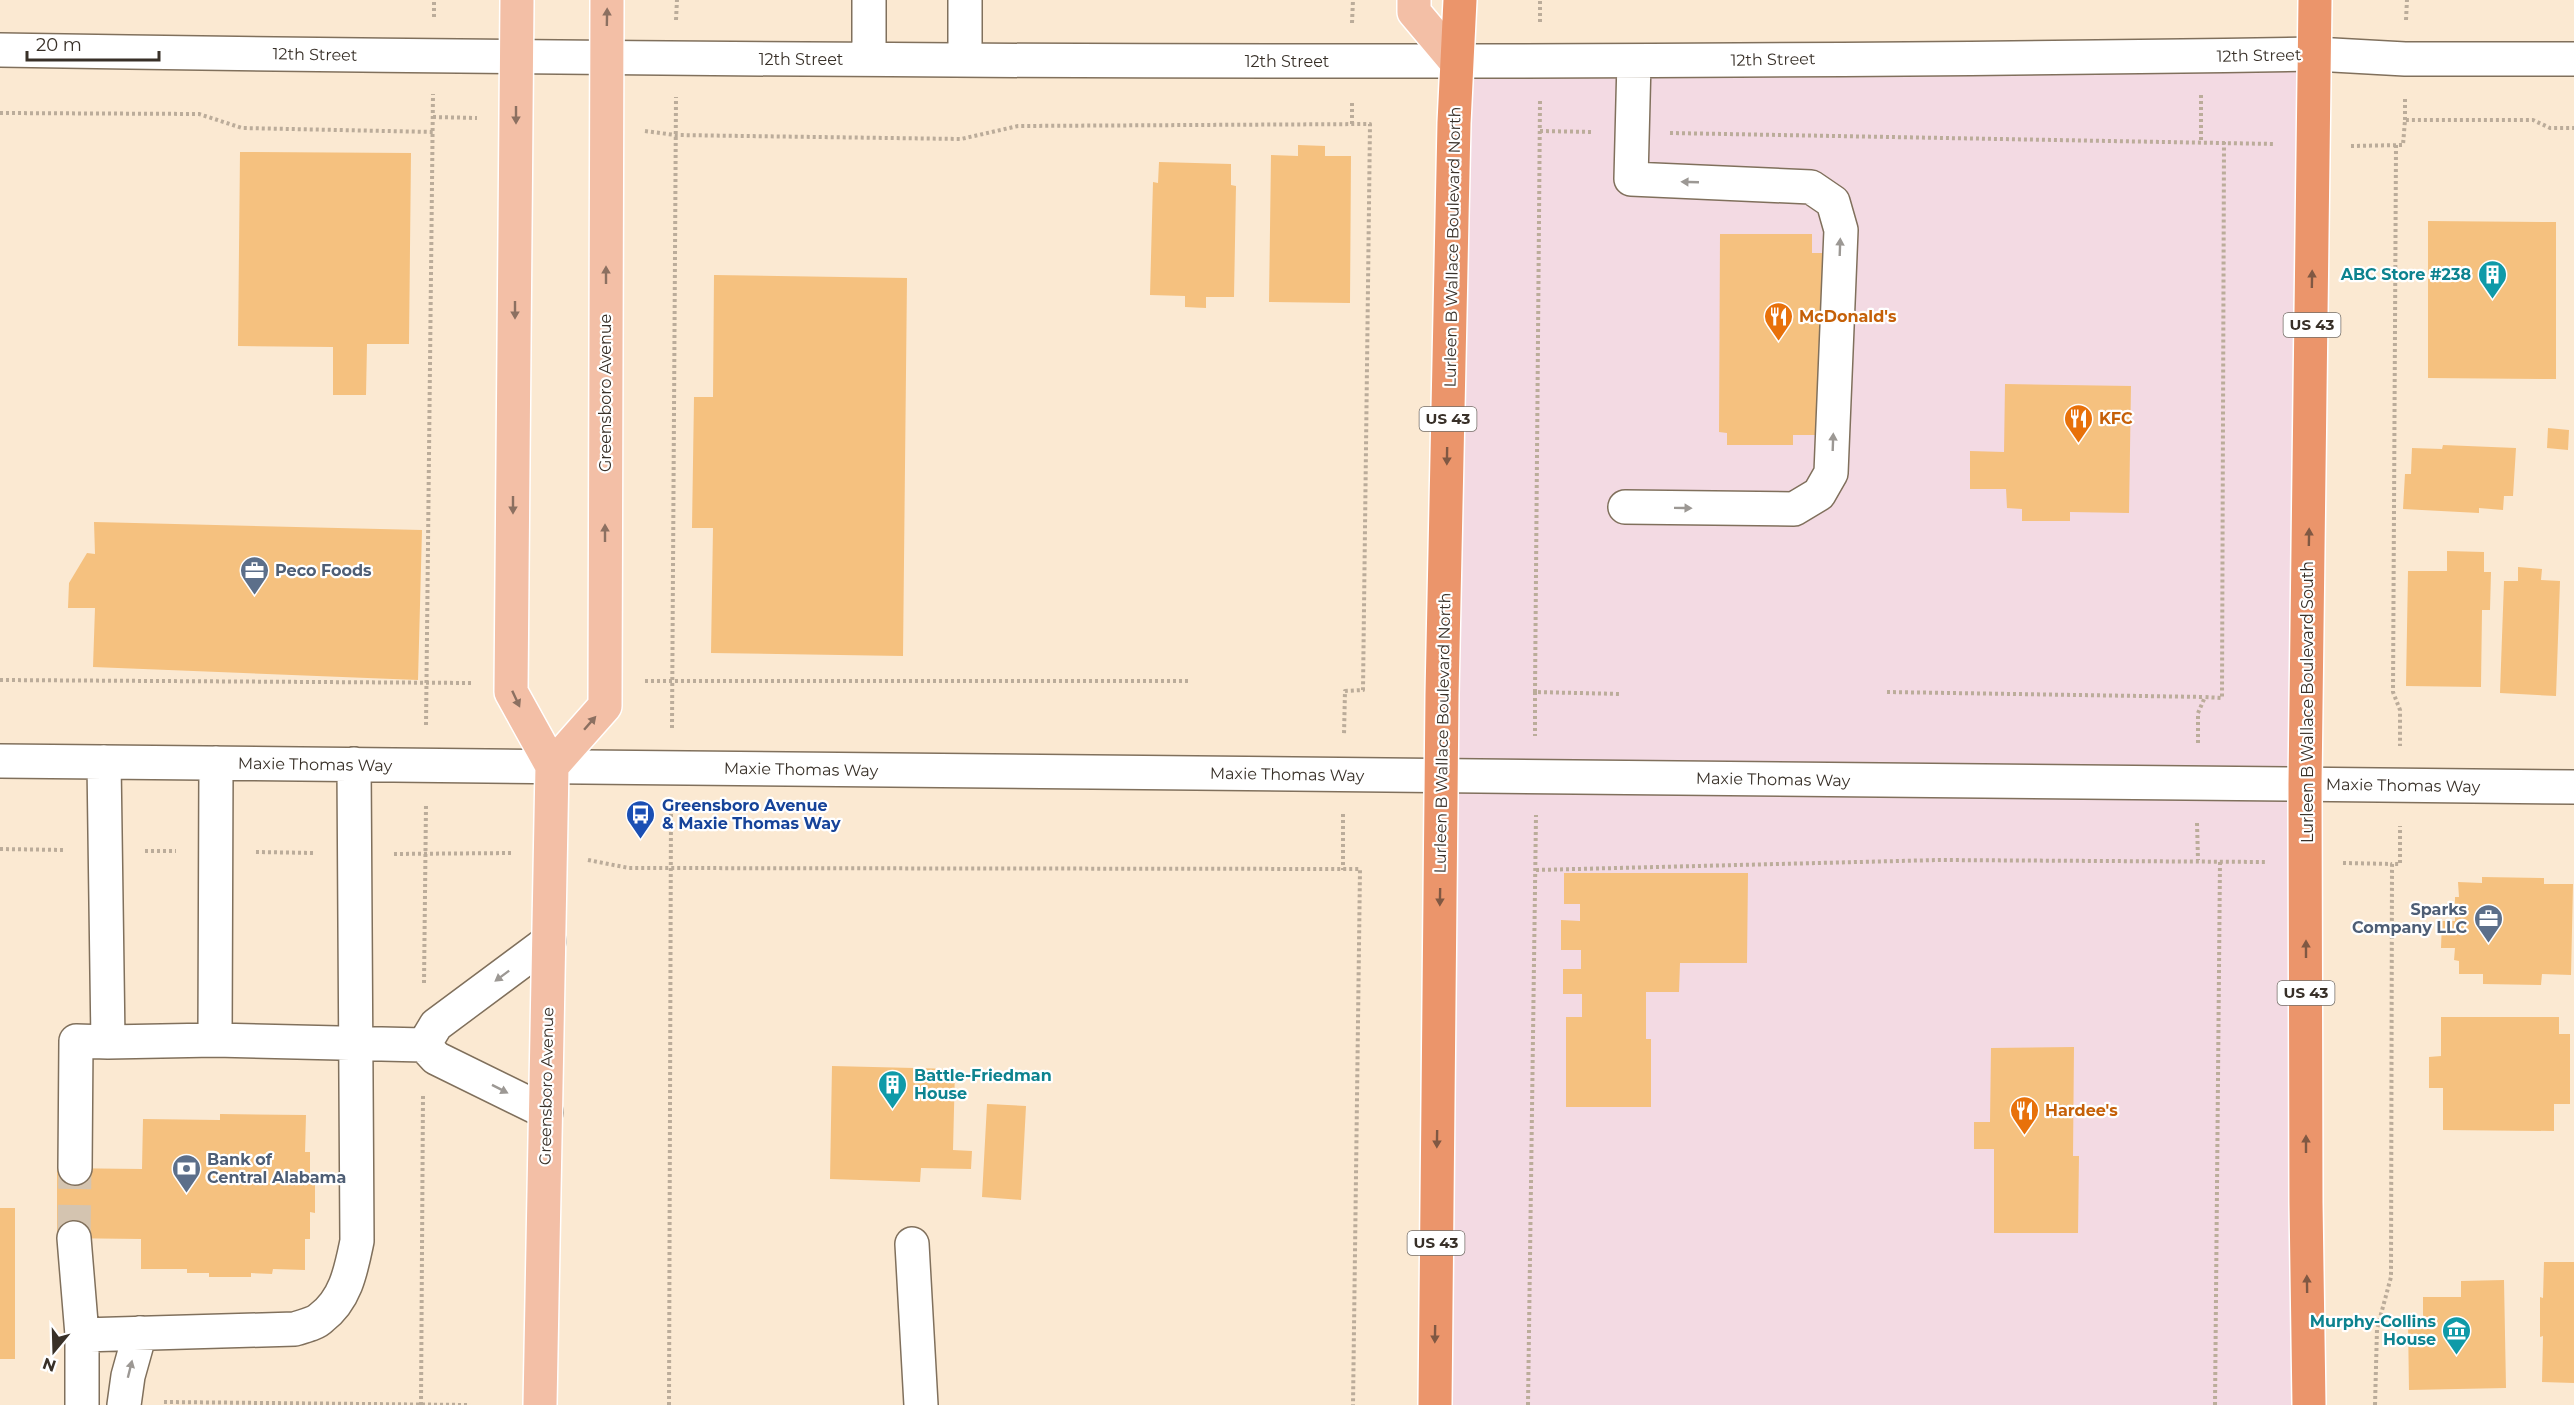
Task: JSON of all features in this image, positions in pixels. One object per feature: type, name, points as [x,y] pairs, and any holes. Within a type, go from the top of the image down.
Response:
[{"type":"highway","name":"Lurleen B Wallace Boulevard North","points":[[1435,1405],[1441,775],[1456,62],[1460,0]]},
{"type":"highway","name":"Lurleen B Wallace Boulevard South","points":[[2309,1405],[2305,784],[2314,0]]},
{"type":"main road","points":[[517,0],[511,692],[552,766]]},
{"type":"main road","name":"Greensboro Avenue","points":[[540,1405],[552,766],[605,706],[607,0]]},
{"type":"main road","points":[[1414,0],[1414,12],[1456,62]]},
{"type":"street","points":[[869,0],[869,59]]},
{"type":"street","points":[[965,0],[965,60]]},
{"type":"street","name":"12th Street","points":[[0,50],[606,58],[1456,62],[2315,54],[2405,59],[2574,59]]},
{"type":"street","points":[[1625,507],[1794,509],[1819,494],[1832,473],[1840,230],[1833,202],[1811,187],[1631,179],[1634,61]]},
{"type":"street","name":"Maxie Thomas Way","points":[[0,761],[2574,787]]},
{"type":"street","points":[[104,762],[108,1042]]},
{"type":"street","points":[[215,1040],[216,763]]},
{"type":"street","points":[[82,1335],[295,1329],[320,1320],[341,1297],[350,1273],[357,1241],[354,764]]},
{"type":"street","points":[[424,1046],[436,1025],[549,941]]},
{"type":"street","points":[[75,1168],[76,1041],[215,1040],[424,1046],[436,1058],[546,1112]]},
{"type":"street","points":[[74,1238],[82,1335],[82,1405]]},
{"type":"street","points":[[912,1244],[921,1405]]},
{"type":"street","points":[[125,1404],[128,1376],[140,1333]]},
{"type":"path","points":[[424,986],[434,0]]},
{"type":"path","points":[[669,1405],[677,0]]},
{"type":"path","points":[[2201,56],[2201,142]]},
{"type":"path","points":[[0,113],[199,114],[242,128],[433,132]]},
{"type":"path","points":[[1528,1405],[1536,870],[1535,692],[1540,131],[2224,142],[2314,146],[2403,145],[2405,120],[2533,120],[2550,128],[2574,128]]},
{"type":"path","points":[[606,126],[675,135],[961,140],[1018,126],[1370,124],[1363,690],[1345,691],[1342,775],[1343,870]]},
{"type":"path","points":[[1887,693],[2222,698],[2224,142]]},
{"type":"path","points":[[1536,870],[1939,860],[2198,860],[2400,864],[2400,710],[2393,692],[2396,145]]},
{"type":"path","points":[[1535,692],[1622,694]]},
{"type":"path","points":[[2198,860],[2198,713],[2205,697]]},
{"type":"path","points":[[0,849],[425,854],[550,853],[630,868],[1360,869],[1353,1405]]},
{"type":"path","points":[[2215,1405],[2220,861]]},
{"type":"path","points":[[2375,1405],[2377,1329],[2391,1277],[2392,864]]},
{"type":"path","points":[[421,1404],[424,1046]]},
{"type":"path","points":[[125,1404],[470,1405]]},
{"type":"shaded area","points":[[2315,54],[2304,1405],[1446,1405],[1456,62]]},
{"type":"building","points":[[1298,145],[1325,146],[1325,156],[1351,156],[1350,303],[1269,302],[1271,155],[1298,156]]},
{"type":"building","points":[[240,152],[411,153],[409,344],[367,344],[366,395],[333,395],[333,347],[238,346]]},
{"type":"building","points":[[1159,162],[1231,164],[1231,185],[1236,186],[1234,297],[1206,297],[1206,308],[1185,307],[1185,296],[1150,295],[1153,182],[1158,183]]},
{"type":"building","name":"ABC Store #238","points":[[2428,221],[2556,222],[2556,379],[2428,378]]},
{"type":"building","points":[[1720,234],[1812,234],[1812,253],[1825,253],[1819,435],[1793,435],[1793,445],[1727,445],[1727,433],[1719,432]]},
{"type":"building","points":[[714,275],[907,278],[903,656],[711,653],[713,528],[692,528],[694,397],[713,397]]},
{"type":"building","points":[[2005,384],[2131,386],[2129,513],[2070,512],[2070,521],[2022,521],[2022,509],[2007,508],[2006,489],[1970,489],[1970,451],[2004,452]]},
{"type":"building","points":[[2548,428],[2569,430],[2568,450],[2547,448]]},
{"type":"building","points":[[2443,445],[2516,448],[2513,496],[2504,496],[2503,510],[2479,508],[2479,513],[2403,509],[2405,474],[2411,474],[2412,448],[2442,449]]},
{"type":"building","points":[[94,522],[422,530],[418,680],[93,667],[95,608],[68,608],[69,583],[87,553],[95,554]]},
{"type":"building","points":[[2447,551],[2484,552],[2484,572],[2491,572],[2490,610],[2482,610],[2481,687],[2406,686],[2408,571],[2447,571]]},
{"type":"building","points":[[2518,567],[2542,569],[2541,580],[2560,581],[2556,696],[2500,693],[2504,581],[2518,581]]},
{"type":"building","points":[[1564,873],[1748,873],[1747,963],[1680,963],[1679,992],[1646,992],[1646,1039],[1651,1039],[1651,1107],[1566,1107],[1566,1017],[1582,1017],[1582,994],[1563,994],[1563,969],[1581,969],[1581,950],[1561,950],[1561,920],[1580,921],[1580,904],[1564,904]]},
{"type":"building","points":[[2482,877],[2544,878],[2544,884],[2573,884],[2571,975],[2542,974],[2541,985],[2483,984],[2483,974],[2459,974],[2459,961],[2454,960],[2455,948],[2441,948],[2442,921],[2455,921],[2455,897],[2459,897],[2458,882],[2482,883]]},
{"type":"building","points":[[2441,1017],[2559,1017],[2559,1034],[2570,1034],[2570,1104],[2554,1104],[2554,1131],[2443,1130],[2443,1088],[2429,1088],[2429,1057],[2441,1056]]},
{"type":"building","name":"Hardee's","points":[[2074,1047],[2073,1156],[2079,1156],[2078,1233],[1994,1233],[1994,1149],[1974,1149],[1974,1122],[1990,1122],[1991,1048]]},
{"type":"building","name":"Battle-Friedman House","points":[[832,1066],[955,1069],[953,1150],[972,1151],[971,1169],[921,1168],[920,1182],[830,1179]]},
{"type":"building","points":[[987,1104],[1026,1106],[1021,1200],[982,1197]]},
{"type":"building","name":"Bank of Central Alabama","points":[[220,1114],[306,1115],[305,1152],[310,1152],[310,1173],[315,1173],[315,1213],[310,1212],[310,1239],[305,1239],[305,1270],[273,1269],[272,1274],[251,1273],[251,1277],[209,1277],[209,1273],[187,1273],[187,1269],[141,1269],[141,1239],[57,1238],[57,1168],[142,1169],[143,1119],[220,1120]]},
{"type":"building","points":[[0,1208],[15,1208],[15,1359],[0,1359]]},
{"type":"building","points":[[2544,1262],[2574,1262],[2574,1383],[2542,1382],[2543,1336],[2540,1337],[2540,1297],[2543,1298]]},
{"type":"building","name":"Murphy-Collins House","points":[[2504,1280],[2506,1388],[2409,1390],[2408,1322],[2423,1322],[2423,1297],[2461,1297],[2461,1281]]},
{"type":"tunnel","points":[[74,1238],[75,1168]]},
{"type":"place","name":"ABC Store #238","points":[[2492,300]]},
{"type":"place","name":"McDonald's","points":[[1778,342]]},
{"type":"place","name":"KFC","points":[[2078,444]]},
{"type":"place","name":"Peco Foods","points":[[254,596]]},
{"type":"place","name":"Greensboro Avenue & Maxie Thomas Way","points":[[641,840]]},
{"type":"place","name":"Sparks Company LLC","points":[[2488,944]]},
{"type":"place","name":"Battle-Friedman House","points":[[893,1110]]},
{"type":"place","name":"Hardee's","points":[[2024,1136]]},
{"type":"place","name":"Bank of Central Alabama","points":[[186,1194]]},
{"type":"place","name":"Murphy-Collins House","points":[[2457,1356]]}]
